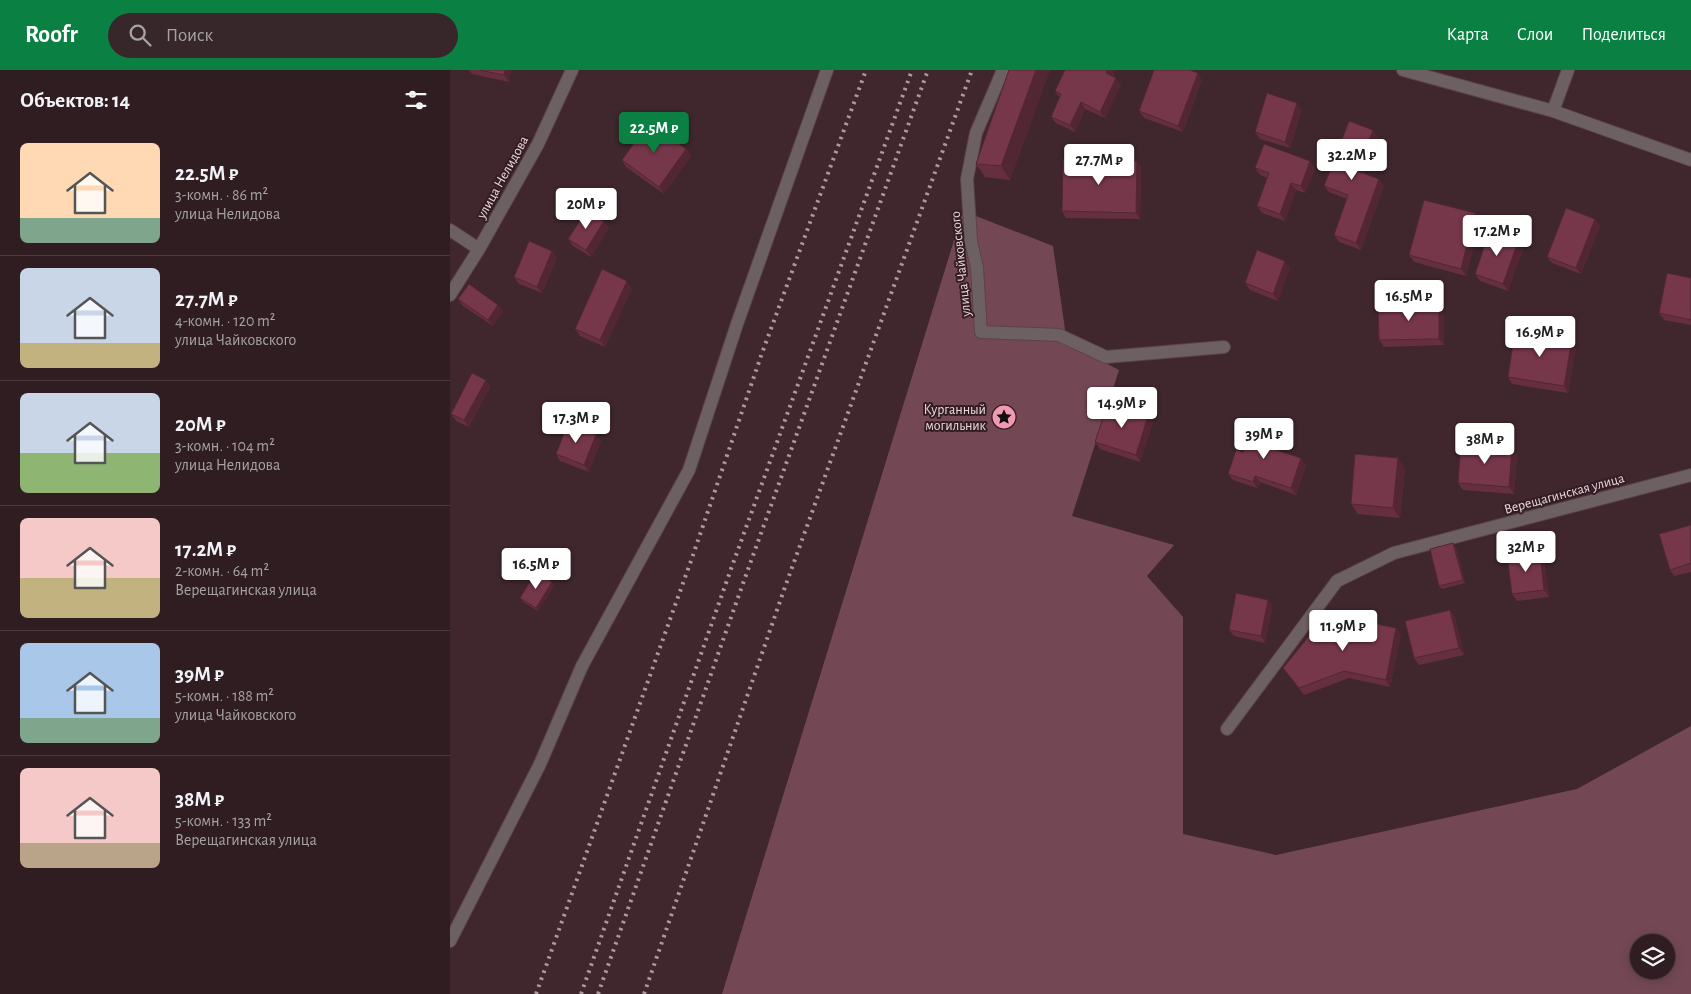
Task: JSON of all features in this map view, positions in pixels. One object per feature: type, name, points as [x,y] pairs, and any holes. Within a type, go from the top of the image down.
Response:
[{"type":"street","name":"улица Нелидова","points":[[450,295],[479,249],[538,144],[572,70]]},
{"type":"street","points":[[450,942],[540,764],[582,666],[689,470],[737,324],[827,70]]},
{"type":"street","name":"улица Чайковского","points":[[1003,70],[976,133],[967,179],[971,241],[977,268],[981,332],[1059,335],[1106,357],[1224,347]]},
{"type":"street","points":[[1403,70],[1552,111],[1691,160]]},
{"type":"street","points":[[1552,111],[1568,70]]},
{"type":"street","points":[[450,230],[479,249]]},
{"type":"street","name":"Верещагинская улица","points":[[1227,729],[1337,581],[1394,553],[1691,475]]},
{"type":"shaded area","points":[[963,211],[1053,246],[1067,343],[1119,370],[1072,516],[1174,545],[1147,576],[1183,617],[1183,834],[1276,855],[1577,789],[1691,726],[1691,994],[722,994]]},
{"type":"building","points":[[479,70],[505,70],[504,75]]},
{"type":"building","points":[[1009,70],[1036,70],[1001,166],[976,164]]},
{"type":"building","points":[[1065,70],[1107,70],[1106,73],[1116,78],[1100,112],[1081,102],[1070,125],[1051,117],[1061,94],[1055,91]]},
{"type":"building","points":[[1154,70],[1190,70],[1198,73],[1178,126],[1139,111]]},
{"type":"building","points":[[1267,93],[1297,103],[1285,142],[1255,132]]},
{"type":"building","points":[[1349,121],[1373,130],[1357,171],[1379,179],[1356,243],[1334,235],[1348,195],[1324,186]]},
{"type":"building","points":[[649,122],[686,149],[659,187],[622,160]]},
{"type":"building","points":[[1264,144],[1310,161],[1301,186],[1291,183],[1280,214],[1257,206],[1269,173],[1255,168]]},
{"type":"building","points":[[1063,159],[1137,161],[1136,213],[1062,211]]},
{"type":"building","points":[[1424,200],[1475,213],[1461,269],[1409,255]]},
{"type":"building","points":[[1566,208],[1595,219],[1576,268],[1547,257]]},
{"type":"building","points":[[587,210],[604,221],[586,250],[568,239]]},
{"type":"building","points":[[1490,230],[1519,239],[1503,284],[1475,274]]},
{"type":"building","points":[[529,241],[552,251],[537,287],[514,277]]},
{"type":"building","points":[[1257,250],[1285,261],[1273,294],[1245,283]]},
{"type":"building","points":[[602,269],[627,281],[600,340],[575,329]]},
{"type":"building","points":[[1667,273],[1691,278],[1691,320],[1659,313]]},
{"type":"building","points":[[469,284],[498,305],[488,320],[458,299]]},
{"type":"building","points":[[1439,304],[1439,339],[1379,340],[1378,305]]},
{"type":"building","points":[[1515,330],[1572,339],[1564,386],[1508,377]]},
{"type":"building","points":[[472,373],[486,380],[464,420],[451,414]]},
{"type":"building","points":[[1108,403],[1148,416],[1136,455],[1095,442]]},
{"type":"building","points":[[1253,421],[1273,428],[1267,447],[1301,458],[1291,488],[1255,476],[1253,482],[1228,474],[1236,450],[1243,452]]},
{"type":"building","points":[[568,423],[596,435],[584,465],[556,454]]},
{"type":"building","points":[[1461,443],[1512,447],[1509,487],[1458,483]]},
{"type":"building","points":[[1355,454],[1398,458],[1393,508],[1351,504]]},
{"type":"building","points":[[1691,525],[1691,563],[1670,570],[1659,534]]},
{"type":"building","points":[[1453,543],[1463,580],[1439,586],[1430,549]]},
{"type":"building","points":[[1540,552],[1544,590],[1512,594],[1507,556]]},
{"type":"building","points":[[536,572],[552,582],[536,608],[520,598]]},
{"type":"building","points":[[1236,593],[1268,600],[1261,636],[1229,630]]},
{"type":"building","points":[[1450,610],[1459,648],[1414,658],[1405,621]]},
{"type":"building","points":[[1347,618],[1396,628],[1386,680],[1344,671],[1299,688],[1283,668],[1309,636]]},
{"type":"railway","points":[[536,994],[692,558],[761,356],[866,70]]},
{"type":"railway","points":[[581,994],[731,569],[912,70]]},
{"type":"railway","points":[[598,994],[746,575],[928,70]]},
{"type":"railway","points":[[644,994],[785,587],[972,70]]},
{"type":"place","name":"Курганный могильник","points":[[1004,417]]}]
